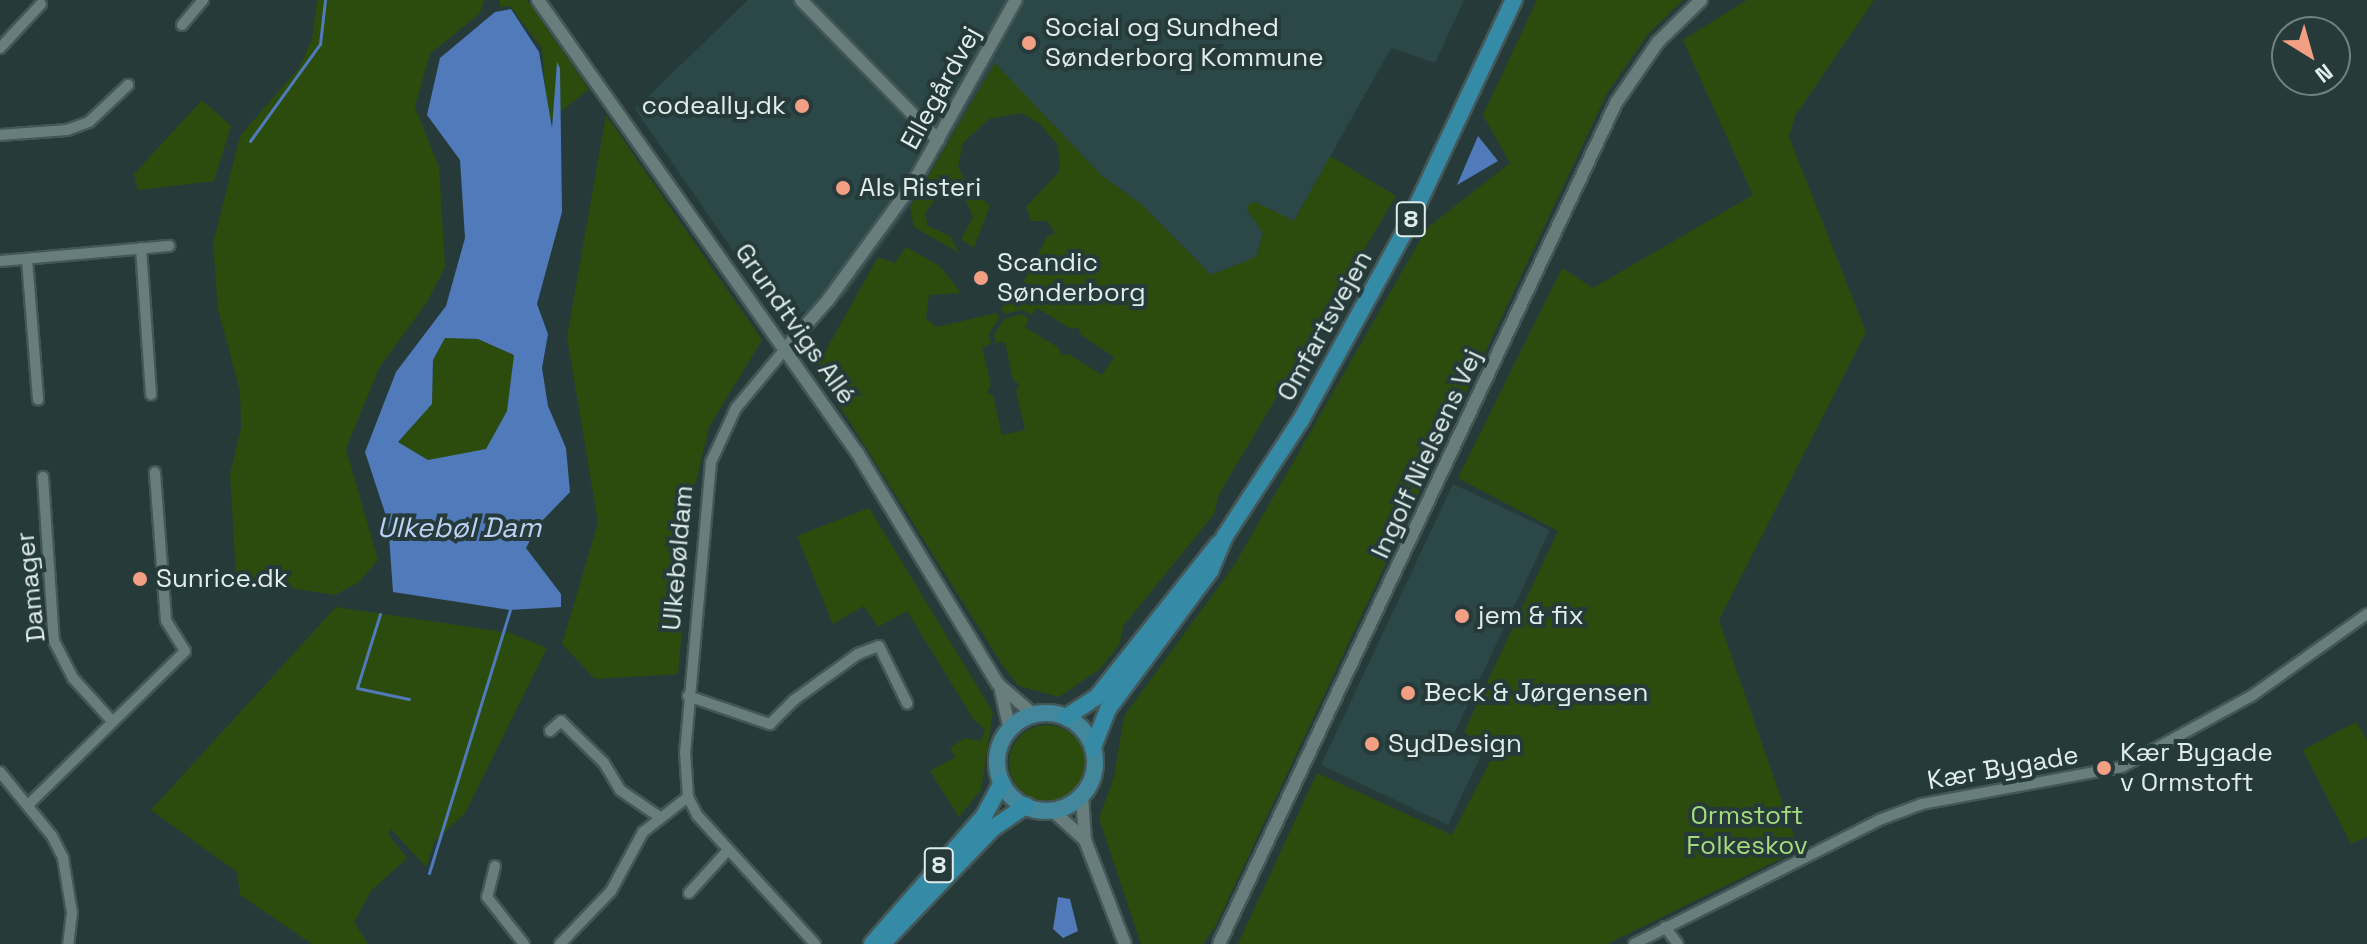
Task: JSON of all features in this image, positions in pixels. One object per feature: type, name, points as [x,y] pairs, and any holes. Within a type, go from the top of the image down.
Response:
[{"type":"highway","name":"Omfartsvejen","points":[[1093,747],[1108,709],[1210,571],[1225,536],[1301,420],[1407,227],[1514,0]]},
{"type":"highway","name":"Omfartsvejen","points":[[1066,717],[1097,697],[1199,562],[1225,536]]},
{"type":"highway","name":"8","points":[[872,944],[984,816],[1002,782]]},
{"type":"highway","name":"8","points":[[882,944],[993,828],[1026,806]]},
{"type":"main road","points":[[1010,730],[1034,715],[1066,717],[1080,726],[1093,747]]},
{"type":"main road","name":"8","points":[[1002,782],[998,759],[1010,730]]},
{"type":"main road","name":"8","points":[[1082,795],[1093,776],[1093,747]]},
{"type":"main road","points":[[1002,782],[1026,806],[1052,810],[1082,795]]},
{"type":"street","points":[[182,25],[203,0]]},
{"type":"street","name":"Grundtvigs Allé","points":[[538,0],[786,348],[998,684],[1034,715]]},
{"type":"street","points":[[801,0],[938,140]]},
{"type":"street","name":"Ellegårdvej","points":[[786,348],[887,223],[938,140],[1016,0]]},
{"type":"street","name":"Ingolf Nielsens Vej","points":[[1219,944],[1616,103],[1658,42],[1701,0]]},
{"type":"street","points":[[0,48],[41,4]]},
{"type":"street","points":[[0,135],[67,130],[89,122],[128,85]]},
{"type":"street","points":[[0,261],[169,246]]},
{"type":"street","points":[[141,248],[151,395]]},
{"type":"street","points":[[27,259],[38,400]]},
{"type":"street","name":"Ulkebøldam","points":[[688,797],[688,696],[711,462],[736,408],[786,348]]},
{"type":"street","points":[[28,805],[185,651],[166,620],[155,472]]},
{"type":"street","name":"Damager","points":[[43,477],[54,641],[73,678],[112,721]]},
{"type":"street","name":"Kær Bygade","points":[[1634,944],[1879,820],[1922,804],[2122,767],[2253,695],[2367,614]]},
{"type":"street","points":[[688,696],[770,724],[794,700],[858,654],[879,646],[907,703]]},
{"type":"street","name":"Grundtvigs Allé","points":[[998,684],[1010,730]]},
{"type":"street","points":[[550,731],[561,721],[604,763],[620,790],[658,816]]},
{"type":"street","points":[[0,772],[52,836],[69,880],[68,944]]},
{"type":"street","points":[[1082,795],[1085,840],[1125,944]]},
{"type":"street","points":[[560,944],[611,891],[658,816],[688,797],[728,850],[815,944]]},
{"type":"street","points":[[1052,810],[1085,840]]},
{"type":"street","points":[[689,893],[728,850]]},
{"type":"street","points":[[495,866],[487,897],[524,944]]},
{"type":"street","points":[[1665,927],[1678,944]]},
{"type":"shaded area","points":[[748,0],[1464,0],[1435,63],[1391,48],[1294,221],[1246,208],[1263,233],[1256,257],[1237,268],[1211,275],[1142,205],[1101,175],[995,64],[910,207],[843,298],[791,317],[774,310],[635,109]]},
{"type":"shaded area","points":[[1453,484],[1550,530],[1453,736],[1483,751],[1448,825],[1321,765]]},
{"type":"green space","points":[[317,0],[484,0],[480,13],[430,54],[415,107],[439,167],[445,267],[427,302],[379,368],[346,449],[378,560],[359,582],[335,595],[236,579],[230,473],[241,428],[240,391],[218,309],[213,244],[240,136],[299,68],[312,39]]},
{"type":"green space","points":[[500,0],[527,0],[589,89],[548,122],[542,48],[510,6],[500,7]]},
{"type":"green space","points":[[1537,0],[1683,0],[1648,34],[1606,95],[1216,925],[1203,944],[1141,944],[1099,818],[1114,777],[1124,716],[1235,564],[1427,228],[1510,163],[1483,115]]},
{"type":"green space","name":"Ormstoft Folkeskov","points":[[1747,0],[1874,0],[1795,116],[1789,137],[1866,332],[1719,620],[1799,850],[1607,944],[1238,944],[1317,773],[1452,835],[1494,754],[1464,732],[1558,531],[1458,478],[1562,268],[1593,288],[1753,195],[1683,40]]},
{"type":"green space","points":[[995,63],[1101,175],[1142,205],[1211,275],[1256,257],[1263,233],[1246,208],[1253,201],[1294,221],[1330,156],[1396,196],[1219,494],[1214,514],[1124,625],[1119,645],[1100,669],[1059,697],[1019,686],[1003,666],[816,368],[878,257],[895,263],[906,247],[940,266],[961,293],[929,295],[926,319],[937,327],[996,313],[999,318],[989,334],[991,344],[982,347],[991,385],[987,392],[993,396],[1002,435],[1025,430],[1016,391],[1019,384],[1013,380],[1005,342],[996,343],[994,335],[1004,319],[1022,314],[1029,319],[1025,327],[1059,348],[1061,355],[1069,354],[1102,375],[1114,357],[1081,335],[1078,327],[1071,329],[1037,308],[1032,315],[1023,310],[1004,314],[1001,309],[1024,281],[1047,237],[1055,233],[1047,221],[1031,221],[1026,207],[1060,171],[1058,145],[1039,123],[1021,113],[989,119],[963,143],[958,167],[970,190],[990,205],[974,248],[961,239],[973,217],[964,197],[952,191],[937,196],[925,214],[928,226],[950,236],[959,253],[914,227],[910,207]]},
{"type":"green space","points":[[202,100],[231,126],[214,181],[138,190],[134,174]]},
{"type":"green space","points":[[606,115],[762,340],[709,427],[695,486],[678,674],[595,679],[562,644],[598,523],[567,337]]},
{"type":"green space","points":[[445,338],[478,339],[514,355],[507,411],[486,450],[428,460],[398,442],[432,403],[433,360]]},
{"type":"green space","points":[[869,508],[993,712],[981,790],[959,817],[930,771],[955,757],[950,748],[965,738],[981,741],[985,729],[974,720],[907,611],[878,627],[864,606],[833,624],[797,536]]},
{"type":"green space","points":[[336,607],[510,633],[547,648],[465,813],[435,841],[426,867],[391,829],[388,834],[407,858],[371,891],[354,922],[368,944],[312,944],[240,895],[237,872],[151,810]]},
{"type":"green space","points":[[2356,722],[2367,740],[2367,837],[2351,844],[2303,750]]},
{"type":"green space","points":[[1047,725],[1061,728],[1074,736],[1082,749],[1085,763],[1082,777],[1074,790],[1061,798],[1047,801],[1033,798],[1020,790],[1012,777],[1009,763],[1012,749],[1020,736],[1033,728]]},
{"type":"water","name":"Ulkebøl Dam","points":[[511,9],[539,52],[552,128],[557,62],[560,68],[562,212],[537,304],[548,334],[542,368],[548,406],[566,448],[570,492],[538,525],[526,548],[561,594],[561,607],[510,610],[393,592],[388,522],[365,452],[396,372],[446,306],[465,238],[460,160],[427,115],[440,58],[495,12]],"holes":[[[445,338],[478,339],[514,355],[507,411],[486,449],[428,460],[398,442],[432,404],[433,360]]]},
{"type":"water","points":[[1478,136],[1498,161],[1457,185]]},
{"type":"water","points":[[1058,897],[1070,899],[1078,931],[1063,938],[1053,929]]},
{"type":"waterway","points":[[250,141],[320,44],[325,0]]},
{"type":"waterway","points":[[429,873],[510,610]]},
{"type":"waterway","points":[[380,614],[357,688],[409,699]]},
{"type":"place","name":"Social og Sundhed Sønderborg Kommune","points":[[1029,43]]},
{"type":"place","name":"codeally.dk","points":[[802,106]]},
{"type":"place","name":"Als Risteri","points":[[843,188]]},
{"type":"place","name":"Scandic Sønderborg","points":[[981,278]]},
{"type":"place","name":"Sunrice.dk","points":[[140,579]]},
{"type":"place","name":"jem & fix","points":[[1462,616]]},
{"type":"place","name":"Beck & Jørgensen","points":[[1408,693]]},
{"type":"place","name":"SydDesign","points":[[1372,744]]},
{"type":"place","name":"Kær Bygade v Ormstoft","points":[[2104,768]]}]
